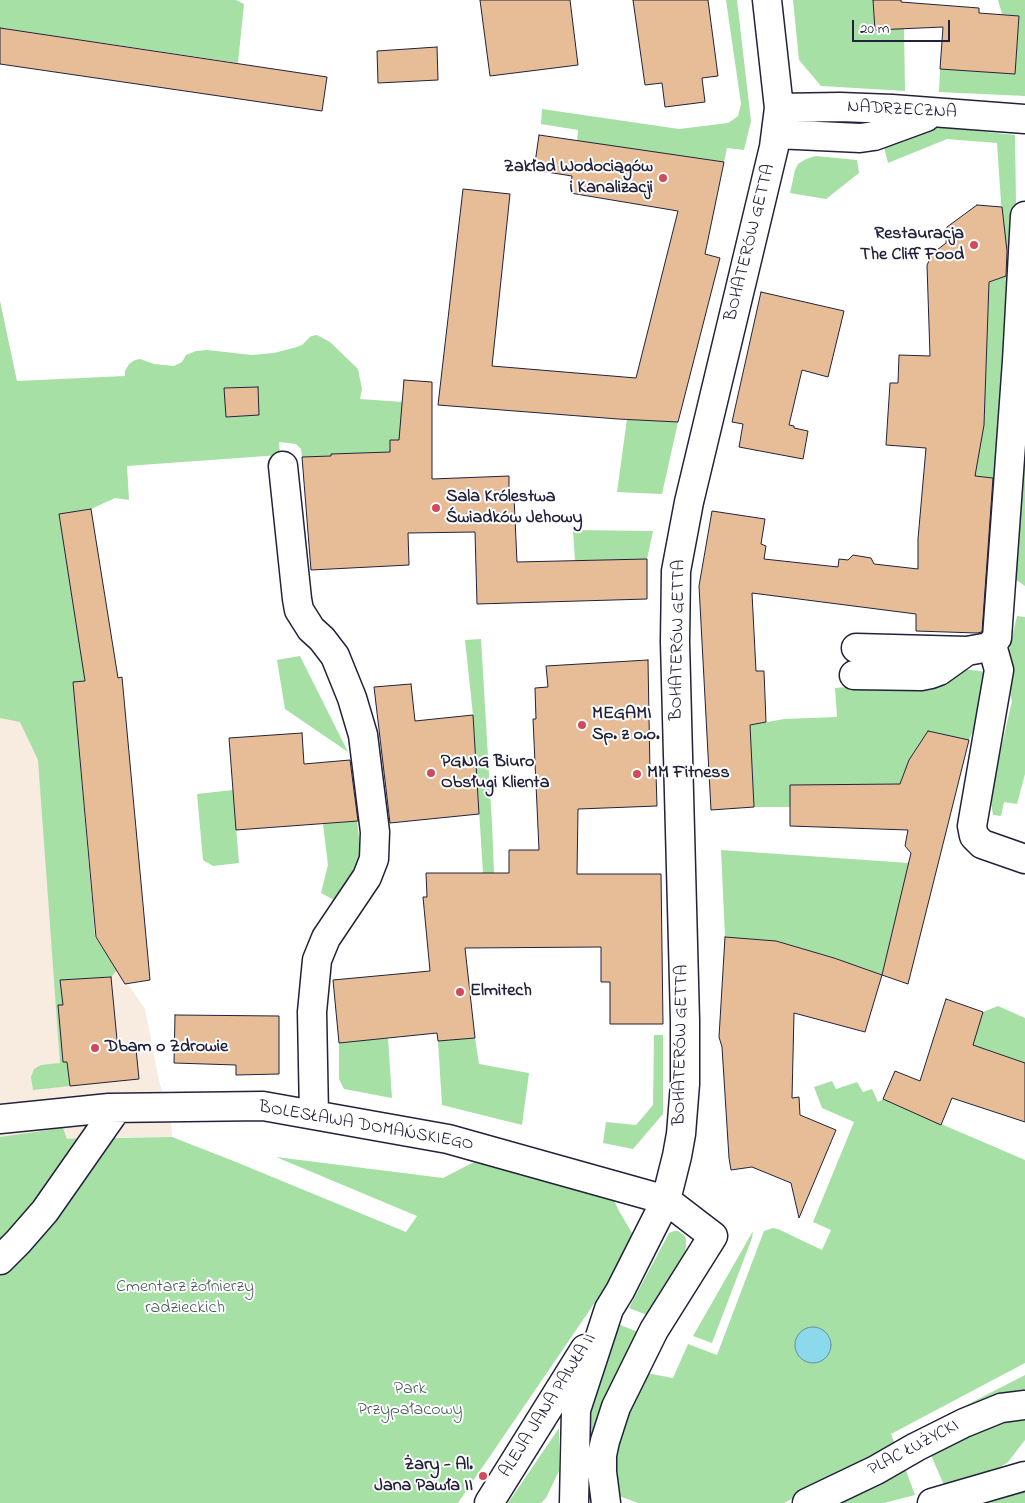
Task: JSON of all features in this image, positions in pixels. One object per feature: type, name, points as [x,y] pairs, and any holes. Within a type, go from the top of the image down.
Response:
[{"type":"street","name":"BOHATERÓW GETTA","points":[[574,1503],[576,1410],[609,1309],[666,1200],[677,1156],[685,1084],[685,1020],[675,642],[676,570],[689,502],[762,199],[777,121],[767,0]]},
{"type":"street","name":"NADRZECZNA","points":[[777,121],[849,108],[1025,119]]},
{"type":"street","points":[[854,675],[921,676],[931,674],[997,638],[1025,216]]},
{"type":"street","points":[[283,466],[298,605],[311,629],[322,639],[335,656],[352,698],[363,735],[375,832],[374,859],[367,877],[326,938],[317,960],[312,1012],[314,1115]]},
{"type":"street","points":[[856,648],[980,648],[999,670],[972,826],[974,836],[982,844],[1025,858]]},
{"type":"street","name":"BOLESŁAWA DOMAŃSKIEGO","points":[[0,1120],[116,1108],[263,1106],[448,1138],[666,1200]]},
{"type":"street","points":[[0,1260],[45,1211],[116,1108]]},
{"type":"street","points":[[606,1503],[602,1456],[616,1407],[654,1330],[713,1236],[666,1200]]},
{"type":"street","name":"ALEJA JANA PAWŁA II","points":[[489,1503],[609,1309]]},
{"type":"street","name":"PLAC ŁUŻYCKI","points":[[807,1503],[876,1470],[964,1423],[1001,1408],[1025,1405]]},
{"type":"street","points":[[932,1503],[1025,1476]]},
{"type":"shaded area","points":[[0,301],[73,682],[95,937],[145,1009],[159,1080],[171,1121],[172,1137],[116,1137],[0,1228]]},
{"type":"green space","points":[[0,0],[236,0],[244,4],[238,63],[1,28],[0,33]]},
{"type":"green space","points":[[726,0],[737,0],[751,121],[744,150],[727,148],[724,162],[577,141],[578,130],[541,124],[542,109],[679,129],[728,123],[734,119],[738,116],[741,104]]},
{"type":"green space","points":[[793,0],[873,0],[875,29],[904,28],[905,91],[821,86],[799,60]]},
{"type":"green space","points":[[998,0],[1025,0],[1025,96],[939,92],[940,69],[1015,74],[1019,16],[1002,14]]},
{"type":"green space","points":[[939,127],[1015,135],[1015,275],[1001,477],[975,476],[984,425],[989,282],[1010,275],[1001,202],[997,143],[947,139],[888,163],[883,143],[918,130]]},
{"type":"green space","points":[[816,156],[857,160],[859,173],[826,199],[790,193],[798,164]]},
{"type":"green space","points":[[0,301],[17,381],[125,376],[125,371],[129,364],[135,360],[140,359],[154,364],[174,366],[182,362],[186,355],[196,351],[207,350],[252,355],[274,353],[302,345],[311,336],[317,335],[330,342],[358,369],[362,389],[360,399],[432,404],[432,439],[390,440],[390,452],[302,457],[301,449],[296,444],[279,442],[280,455],[127,466],[129,500],[115,498],[91,509],[59,514],[85,681],[73,683],[95,937],[117,970],[111,977],[61,980],[63,1005],[58,1006],[63,1062],[67,1062],[70,1086],[33,1090],[31,1077],[34,1069],[41,1065],[60,1063],[38,760],[20,722],[0,718]],"holes":[[[257,387],[259,415],[226,417],[225,388]]]},
{"type":"green space","points":[[627,419],[678,422],[662,494],[617,492]]},
{"type":"green space","points":[[1025,452],[1025,586],[1015,579]]},
{"type":"green space","points":[[573,530],[653,531],[647,559],[575,561]]},
{"type":"green space","points":[[1017,616],[1025,617],[1025,774],[1017,804],[1004,802],[1001,816],[993,815],[990,796],[1012,701],[1006,677],[1008,655]]},
{"type":"green space","points":[[481,639],[494,873],[483,873],[473,715],[465,640]]},
{"type":"green space","points":[[300,656],[348,752],[285,709],[277,660]]},
{"type":"green space","points":[[956,668],[987,672],[982,709],[969,740],[928,731],[909,760],[900,784],[791,785],[790,807],[754,807],[750,725],[784,719],[837,717],[835,688],[870,685]]},
{"type":"green space","points":[[233,790],[239,863],[213,866],[203,860],[197,794]]},
{"type":"green space","points":[[357,821],[362,862],[338,902],[321,893],[328,865],[323,824]]},
{"type":"green space","points":[[721,850],[909,863],[882,975],[834,958],[776,941],[725,937]]},
{"type":"green space","points":[[998,1006],[1025,1018],[1025,1063],[982,1048],[972,1047],[983,1012]]},
{"type":"green space","points":[[654,1035],[663,1035],[663,1114],[633,1149],[603,1143],[606,1122],[636,1125],[653,1105]]},
{"type":"green space","points":[[388,1038],[392,1098],[344,1089],[339,1079],[339,1043]]},
{"type":"green space","points":[[475,1038],[479,1064],[529,1073],[522,1125],[442,1105],[438,1041]]},
{"type":"green space","points":[[832,1081],[836,1089],[857,1082],[863,1092],[872,1089],[878,1102],[883,1099],[1025,1160],[1025,1363],[891,1434],[896,1447],[784,1503],[638,1503],[619,1496],[616,1485],[613,1447],[646,1373],[673,1378],[688,1344],[717,1355],[764,1231],[773,1228],[778,1229],[822,1250],[831,1230],[813,1222],[854,1122],[822,1108],[814,1087]]},
{"type":"green space","points":[[63,1128],[67,1139],[80,1138],[47,1191],[0,1243],[0,1137]]},
{"type":"green space","points":[[172,1137],[406,1232],[417,1216],[276,1157],[443,1178],[474,1162],[512,1170],[612,1196],[632,1233],[628,1254],[458,1503],[0,1503],[0,1275],[19,1263],[45,1234],[106,1138]]},
{"type":"green space","points":[[674,1231],[684,1235],[686,1239],[685,1252],[647,1315],[629,1308],[669,1233]]},
{"type":"green space","points":[[753,1231],[712,1343],[693,1336]]},
{"type":"green space","points":[[618,1324],[638,1332],[616,1373],[598,1419],[592,1439],[588,1470],[588,1495],[578,1494],[578,1448]]},
{"type":"green space","points":[[1025,1375],[1025,1392],[921,1436],[918,1430]]},
{"type":"green space","points":[[1025,1417],[1025,1440],[1008,1462],[999,1468],[972,1478],[944,1485],[930,1453],[983,1429]]},
{"type":"green space","points":[[559,1428],[559,1471],[546,1498],[541,1503],[508,1503]]},
{"type":"green space","points":[[904,1465],[915,1495],[884,1503],[834,1503]]},
{"type":"green space","points":[[1025,1491],[1025,1503],[973,1503]]},
{"type":"water","points":[[813,1327],[825,1333],[831,1345],[825,1357],[813,1363],[801,1357],[795,1345],[801,1333]]},
{"type":"building","points":[[480,0],[570,0],[578,65],[490,76]]},
{"type":"building","points":[[633,0],[708,0],[718,76],[702,78],[705,102],[665,107],[662,83],[645,85]]},
{"type":"building","points":[[873,0],[901,0],[901,2],[979,8],[979,13],[1019,16],[1015,74],[940,69],[943,27],[875,30]]},
{"type":"building","points":[[0,28],[327,77],[322,111],[0,64]]},
{"type":"building","points":[[437,47],[438,80],[378,83],[377,51]]},
{"type":"building","points":[[539,135],[724,162],[705,254],[720,258],[678,422],[438,405],[463,189],[510,194],[492,366],[636,378],[678,211],[570,193],[572,176],[534,170]]},
{"type":"building","points":[[977,205],[1002,207],[1007,251],[1006,276],[989,282],[984,425],[975,476],[993,478],[982,632],[916,631],[916,614],[752,593],[756,671],[764,671],[766,722],[750,725],[754,807],[711,810],[699,586],[712,511],[765,519],[761,544],[766,546],[764,559],[838,567],[839,559],[848,560],[853,555],[871,558],[874,564],[918,569],[918,539],[926,448],[886,445],[890,383],[898,383],[899,355],[930,356],[927,265],[933,253],[946,243],[947,227]]},
{"type":"building","points":[[761,292],[844,311],[828,377],[802,370],[789,425],[808,431],[803,459],[739,447],[743,424],[732,422]]},
{"type":"building","points":[[404,380],[432,382],[432,479],[509,476],[509,497],[514,497],[517,562],[647,559],[647,599],[477,604],[475,532],[408,533],[409,565],[311,570],[302,457],[390,452],[390,440],[399,440]]},
{"type":"building","points":[[258,387],[259,415],[226,417],[224,388]]},
{"type":"building","points":[[91,509],[118,678],[122,677],[150,980],[125,984],[96,937],[73,682],[85,681],[59,514]]},
{"type":"building","points":[[648,660],[650,772],[656,773],[657,806],[578,809],[577,874],[661,874],[663,1024],[610,1024],[610,982],[601,982],[601,947],[465,948],[475,1038],[438,1041],[437,1033],[339,1043],[333,980],[430,971],[423,897],[427,897],[426,873],[509,873],[509,850],[539,850],[533,719],[536,719],[535,688],[548,687],[546,666]]},
{"type":"building","points":[[411,684],[415,721],[473,715],[479,814],[390,823],[374,687]]},
{"type":"building","points":[[928,731],[969,740],[908,984],[882,975],[911,853],[905,846],[908,830],[790,826],[790,785],[900,784],[909,760]]},
{"type":"building","points":[[302,733],[304,764],[350,760],[358,821],[236,830],[229,738]]},
{"type":"building","points":[[725,937],[776,941],[834,958],[882,975],[865,1032],[794,1013],[792,1098],[799,1097],[800,1115],[836,1130],[799,1218],[791,1183],[752,1167],[731,1170],[722,1047],[719,1037]]},
{"type":"building","points":[[111,977],[118,1050],[136,1049],[139,1079],[70,1086],[67,1062],[63,1062],[58,1005],[63,1005],[60,980]]},
{"type":"building","points":[[946,999],[983,1012],[973,1045],[1025,1063],[1025,1122],[952,1098],[941,1125],[883,1099],[895,1071],[920,1081]]},
{"type":"building","points":[[175,1015],[279,1016],[279,1074],[236,1075],[236,1065],[174,1063]]},
{"type":"place","name":"Zakład Wodociągów i Kanalizacji","points":[[663,178]]},
{"type":"place","name":"Restauracja The Cliff Food","points":[[974,245]]},
{"type":"place","name":"Sala Królestwa Świadków Jehowy","points":[[436,508]]},
{"type":"place","name":"MEGAMI Sp. z o.o.","points":[[582,725]]},
{"type":"place","name":"PGNIG Biuro Obsługi Klienta","points":[[431,773]]},
{"type":"place","name":"MM Fitness","points":[[637,774]]},
{"type":"place","name":"Elmitech","points":[[460,992]]},
{"type":"place","name":"Dbam o Zdrowie","points":[[95,1048]]},
{"type":"place","name":"Żary - Al. Jana Pawła II","points":[[483,1476]]},
{"type":"park label","name":"Cmentarz żołnierzy radzieckich","points":[[185,1298]]},
{"type":"park label","name":"Park Przypałacowy","points":[[410,1400]]}]
